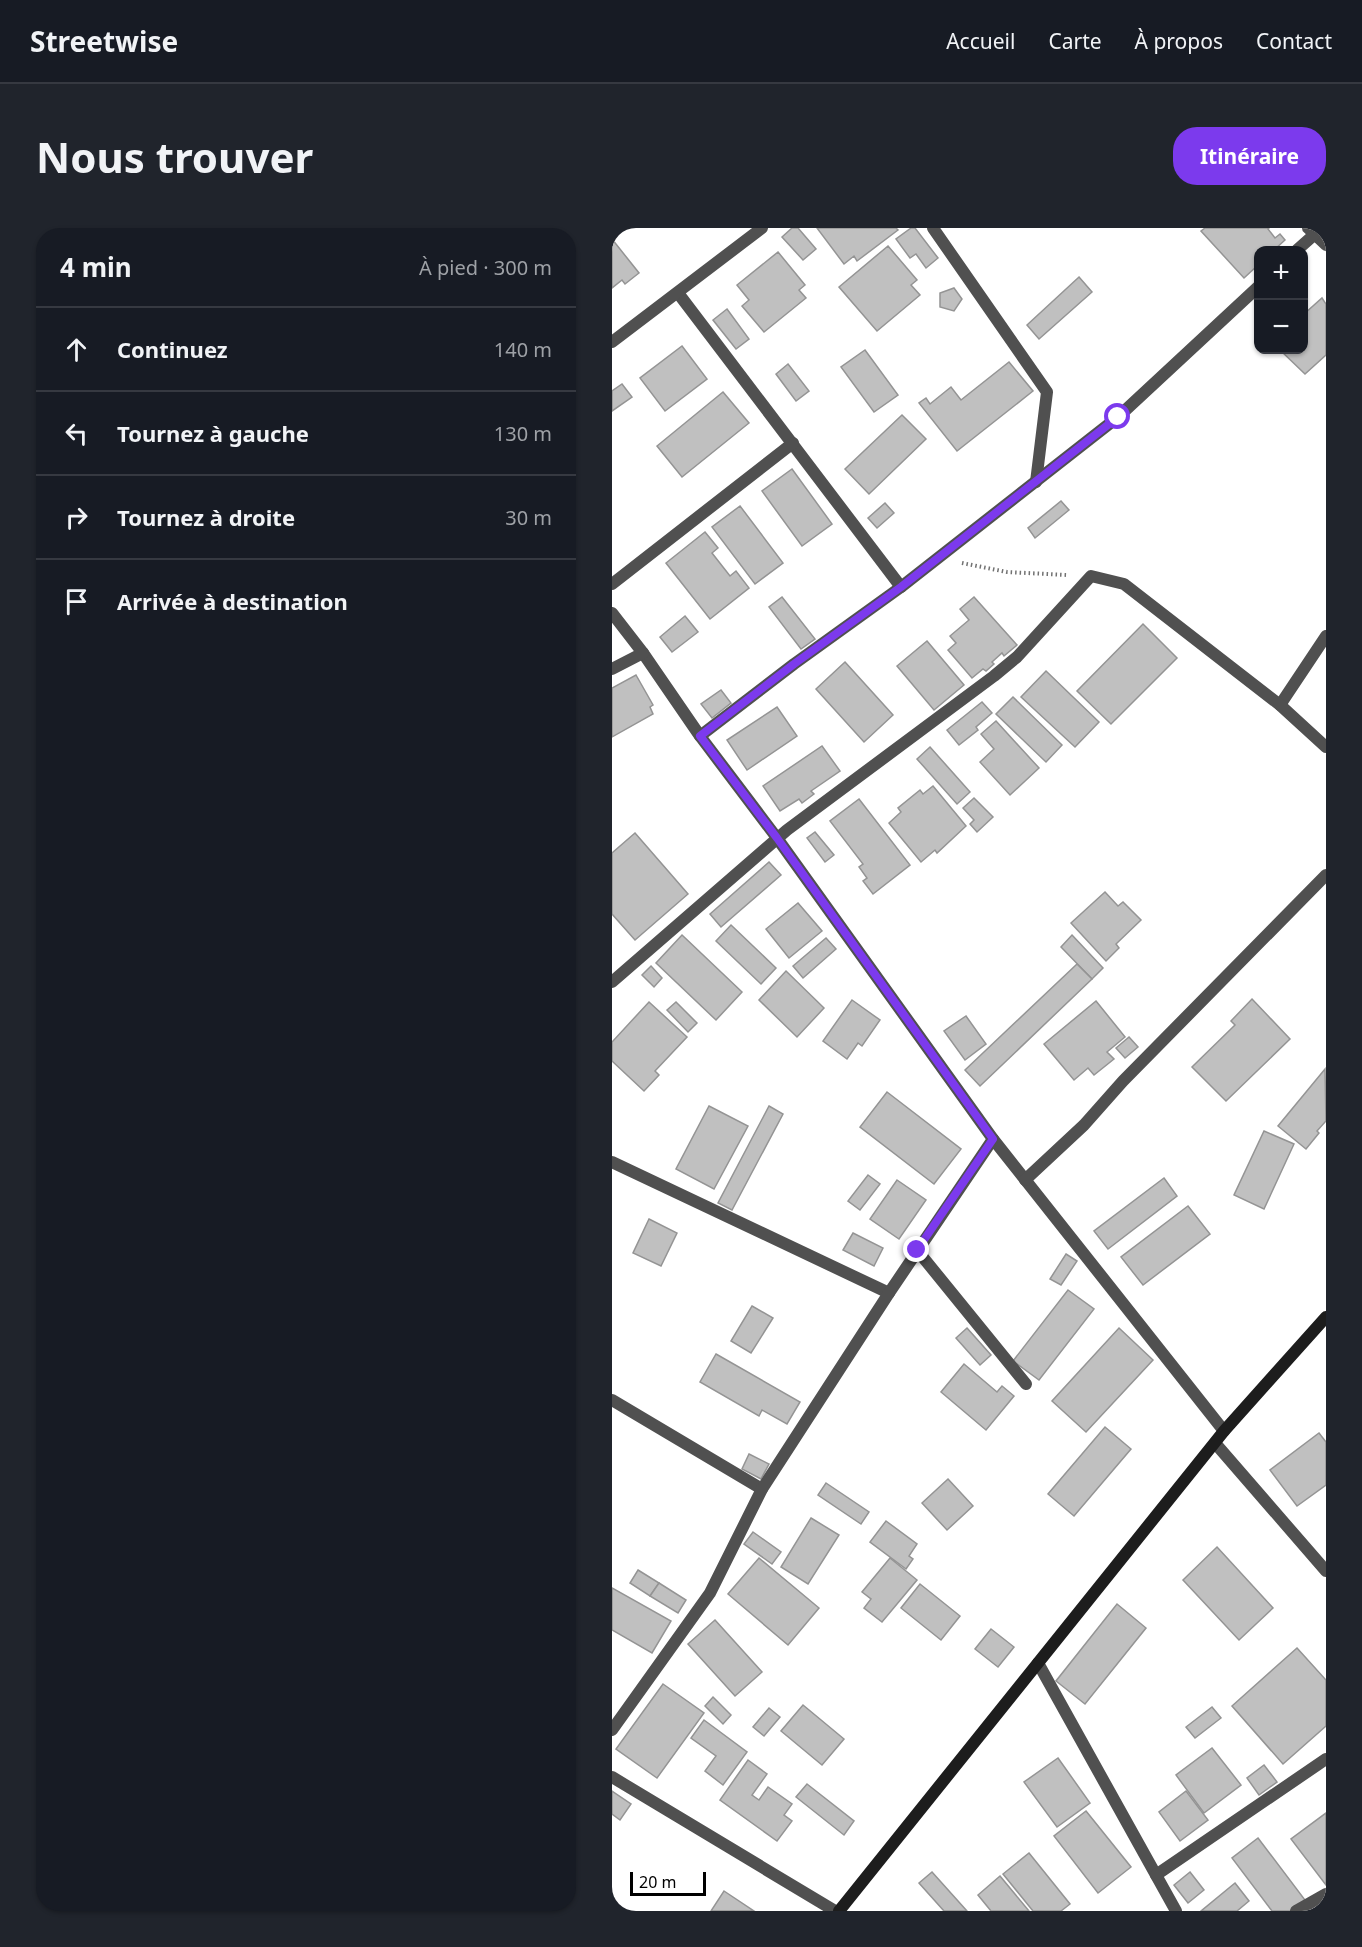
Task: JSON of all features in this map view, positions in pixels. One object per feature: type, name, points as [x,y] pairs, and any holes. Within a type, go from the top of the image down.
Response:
[{"type":"street","points":[[612,342],[762,228]]},
{"type":"street","points":[[933,228],[1047,392],[1036,482]]},
{"type":"street","points":[[1300,246],[1311,231],[1326,245]]},
{"type":"street","points":[[700,736],[794,664],[901,587],[1118,417],[1254,291]]},
{"type":"street","points":[[678,293],[901,587]]},
{"type":"street","points":[[612,584],[793,443]]},
{"type":"street","points":[[612,982],[777,838],[1017,657],[1091,576],[1124,584],[1280,705],[1326,747]]},
{"type":"street","points":[[612,613],[993,1139],[1224,1431]]},
{"type":"street","points":[[1280,705],[1326,636]]},
{"type":"street","points":[[612,669],[643,653]]},
{"type":"street","points":[[1025,1180],[1083,1125],[1123,1081],[1326,875]]},
{"type":"street","points":[[612,1730],[710,1593],[762,1489],[917,1250],[993,1139]]},
{"type":"street","points":[[612,1162],[889,1293]]},
{"type":"street","points":[[917,1250],[1026,1384]]},
{"type":"street","points":[[839,1911],[1224,1431],[1326,1317]]},
{"type":"street","points":[[612,1400],[762,1489]]},
{"type":"street","points":[[1215,1443],[1326,1570]]},
{"type":"street","points":[[1038,1663],[1176,1911]]},
{"type":"street","points":[[1156,1875],[1326,1759]]},
{"type":"street","points":[[612,1777],[835,1911]]},
{"type":"street","points":[[1296,1911],[1326,1894]]},
{"type":"path","points":[[937,558],[1007,572],[1091,576]]},
{"type":"building","points":[[792,228],[798,228],[816,249],[803,260],[782,237]]},
{"type":"building","points":[[817,228],[896,228],[898,230],[857,261],[854,256],[844,264]]},
{"type":"building","points":[[911,228],[915,228],[938,258],[926,268],[916,254],[910,258],[896,239]]},
{"type":"building","points":[[1205,228],[1269,228],[1275,238],[1280,234],[1285,240],[1278,246],[1254,246],[1254,269],[1244,278],[1201,231]]},
{"type":"building","points":[[612,239],[639,273],[625,284],[622,280],[612,288]]},
{"type":"building","points":[[888,246],[917,280],[911,285],[920,295],[877,331],[839,287]]},
{"type":"building","points":[[778,252],[805,285],[799,290],[806,298],[764,332],[742,306],[749,300],[737,285]]},
{"type":"building","points":[[1079,277],[1092,292],[1039,339],[1027,325]]},
{"type":"building","points":[[954,288],[962,299],[954,311],[940,307],[940,293]]},
{"type":"building","points":[[1322,298],[1326,304],[1326,355],[1305,374],[1284,354],[1308,354],[1308,310]]},
{"type":"building","points":[[727,309],[749,339],[736,349],[713,320]]},
{"type":"building","points":[[682,346],[707,379],[665,411],[640,378]]},
{"type":"building","points":[[865,350],[898,395],[874,412],[841,367]]},
{"type":"building","points":[[1009,362],[1033,391],[957,451],[919,403],[926,398],[930,404],[951,387],[961,400]]},
{"type":"building","points":[[788,364],[809,391],[796,401],[776,374]]},
{"type":"building","points":[[622,384],[632,397],[612,411],[612,391]]},
{"type":"building","points":[[723,392],[749,423],[682,477],[657,446]]},
{"type":"building","points":[[902,415],[926,439],[869,494],[845,469]]},
{"type":"building","points":[[792,469],[832,524],[802,546],[762,491]]},
{"type":"building","points":[[1061,501],[1069,510],[1035,538],[1028,528]]},
{"type":"building","points":[[885,503],[894,513],[877,528],[868,518]]},
{"type":"building","points":[[740,506],[783,563],[755,584],[712,527]]},
{"type":"building","points":[[705,532],[718,548],[712,553],[730,576],[736,571],[749,588],[710,619],[666,563]]},
{"type":"building","points":[[782,597],[815,639],[801,649],[769,607]]},
{"type":"building","points":[[974,597],[1017,645],[1004,656],[1002,653],[986,671],[983,669],[972,678],[948,650],[956,643],[950,636],[969,620],[960,609]]},
{"type":"building","points":[[685,616],[698,632],[672,652],[660,637]]},
{"type":"building","points":[[1143,624],[1177,658],[1111,724],[1077,691]]},
{"type":"building","points":[[927,641],[964,685],[934,710],[897,666]]},
{"type":"building","points":[[845,662],[893,715],[864,742],[816,689]]},
{"type":"building","points":[[1046,671],[1099,722],[1075,747],[1021,697]]},
{"type":"building","points":[[636,675],[653,705],[650,707],[653,714],[612,737],[612,688]]},
{"type":"building","points":[[721,690],[731,703],[712,718],[701,704]]},
{"type":"building","points":[[1013,697],[1062,745],[1046,762],[996,714]]},
{"type":"building","points":[[982,702],[992,713],[976,727],[978,730],[959,745],[947,730]]},
{"type":"building","points":[[777,707],[797,736],[747,770],[727,740]]},
{"type":"building","points":[[996,721],[1039,768],[1010,795],[980,762],[994,749],[981,734]]},
{"type":"building","points":[[822,746],[840,771],[811,791],[814,794],[802,803],[799,799],[780,811],[763,786]]},
{"type":"building","points":[[930,747],[970,792],[957,804],[917,759]]},
{"type":"building","points":[[933,786],[966,826],[937,853],[935,850],[921,862],[889,823],[901,812],[898,808],[920,790],[923,794]]},
{"type":"building","points":[[974,798],[993,817],[977,832],[970,824],[974,820],[963,808]]},
{"type":"building","points":[[859,799],[910,865],[873,894],[863,881],[867,878],[859,867],[863,864],[830,821]]},
{"type":"building","points":[[815,832],[834,855],[825,862],[807,838]]},
{"type":"building","points":[[635,833],[688,894],[635,940],[612,914],[612,853]]},
{"type":"building","points":[[769,862],[781,875],[721,927],[710,914]]},
{"type":"building","points":[[1105,892],[1118,906],[1123,902],[1141,920],[1116,944],[1119,948],[1106,961],[1071,923]]},
{"type":"building","points":[[798,903],[822,931],[789,958],[766,929]]},
{"type":"building","points":[[731,925],[776,968],[761,984],[716,941]]},
{"type":"building","points":[[682,935],[742,992],[716,1020],[656,963]]},
{"type":"building","points":[[1072,935],[1103,968],[1092,979],[1061,947]]},
{"type":"building","points":[[826,938],[836,949],[803,978],[793,966]]},
{"type":"building","points":[[1077,964],[1092,979],[980,1086],[965,1070]]},
{"type":"building","points":[[651,966],[662,978],[654,987],[642,975]]},
{"type":"building","points":[[786,971],[824,1008],[797,1037],[759,1000]]},
{"type":"building","points":[[1252,999],[1290,1039],[1226,1101],[1192,1067],[1235,1025],[1231,1021]]},
{"type":"building","points":[[852,1000],[880,1020],[862,1046],[858,1043],[847,1059],[823,1041]]},
{"type":"building","points":[[1096,1001],[1125,1037],[1107,1052],[1114,1059],[1094,1075],[1088,1068],[1074,1080],[1044,1044]]},
{"type":"building","points":[[649,1002],[687,1037],[655,1071],[659,1075],[644,1091],[612,1061],[612,1042]]},
{"type":"building","points":[[676,1002],[697,1023],[688,1032],[667,1010]]},
{"type":"building","points":[[966,1016],[986,1044],[965,1060],[944,1031]]},
{"type":"building","points":[[1129,1037],[1138,1047],[1125,1058],[1116,1048]]},
{"type":"building","points":[[1325,1069],[1326,1121],[1306,1149],[1278,1126]]},
{"type":"building","points":[[887,1092],[961,1149],[934,1184],[860,1127]]},
{"type":"building","points":[[709,1106],[748,1126],[714,1189],[676,1169]]},
{"type":"building","points":[[769,1106],[783,1114],[732,1210],[718,1203]]},
{"type":"building","points":[[1264,1131],[1294,1144],[1264,1209],[1234,1195]]},
{"type":"building","points":[[868,1175],[880,1184],[860,1210],[848,1201]]},
{"type":"building","points":[[1164,1178],[1177,1196],[1108,1249],[1094,1231]]},
{"type":"building","points":[[897,1180],[926,1200],[899,1239],[870,1219]]},
{"type":"building","points":[[1188,1206],[1210,1234],[1143,1285],[1121,1257]]},
{"type":"building","points":[[649,1219],[677,1233],[661,1266],[633,1253]]},
{"type":"building","points":[[853,1233],[883,1248],[874,1266],[843,1250]]},
{"type":"building","points":[[1066,1254],[1077,1261],[1061,1285],[1050,1279]]},
{"type":"building","points":[[1068,1290],[1094,1309],[1039,1380],[1013,1361]]},
{"type":"building","points":[[752,1306],[773,1318],[751,1353],[731,1341]]},
{"type":"building","points":[[967,1328],[991,1355],[980,1365],[956,1338]]},
{"type":"building","points":[[1119,1328],[1153,1360],[1086,1432],[1052,1401]]},
{"type":"building","points":[[716,1354],[800,1402],[787,1424],[762,1410],[759,1416],[700,1382]]},
{"type":"building","points":[[964,1364],[997,1392],[1002,1386],[1014,1396],[986,1430],[941,1392]]},
{"type":"building","points":[[1105,1427],[1131,1449],[1074,1516],[1048,1494]]},
{"type":"building","points":[[1319,1433],[1326,1442],[1326,1485],[1297,1506],[1270,1470]]},
{"type":"building","points":[[749,1454],[769,1464],[761,1479],[742,1469]]},
{"type":"building","points":[[948,1479],[973,1506],[947,1530],[922,1503]]},
{"type":"building","points":[[826,1483],[869,1512],[861,1524],[818,1495]]},
{"type":"building","points":[[811,1518],[839,1535],[808,1584],[781,1567]]},
{"type":"building","points":[[886,1521],[917,1544],[909,1556],[913,1559],[906,1569],[870,1542]]},
{"type":"building","points":[[753,1532],[781,1552],[772,1564],[744,1544]]},
{"type":"building","points":[[1217,1547],[1273,1608],[1239,1640],[1183,1580]]},
{"type":"building","points":[[759,1558],[819,1608],[788,1645],[728,1594]]},
{"type":"building","points":[[890,1558],[917,1580],[882,1622],[864,1608],[871,1599],[862,1592]]},
{"type":"building","points":[[638,1570],[659,1583],[650,1596],[630,1583]]},
{"type":"building","points":[[659,1583],[686,1600],[678,1613],[650,1596]]},
{"type":"building","points":[[920,1584],[960,1616],[941,1640],[901,1608]]},
{"type":"building","points":[[612,1588],[671,1621],[652,1653],[612,1630]]},
{"type":"building","points":[[1117,1604],[1146,1628],[1085,1704],[1056,1681]]},
{"type":"building","points":[[715,1620],[762,1672],[735,1696],[688,1644]]},
{"type":"building","points":[[991,1629],[1014,1647],[998,1667],[975,1649]]},
{"type":"building","points":[[1297,1648],[1326,1680],[1326,1726],[1283,1764],[1232,1706]]},
{"type":"building","points":[[663,1684],[704,1713],[657,1778],[616,1749]]},
{"type":"building","points":[[713,1697],[731,1715],[723,1724],[705,1706]]},
{"type":"building","points":[[803,1705],[844,1739],[822,1765],[781,1731]]},
{"type":"building","points":[[1212,1707],[1221,1718],[1195,1738],[1186,1727]]},
{"type":"building","points":[[769,1708],[780,1717],[764,1736],[753,1727]]},
{"type":"building","points":[[704,1720],[747,1752],[723,1785],[705,1771],[716,1756],[691,1738]]},
{"type":"building","points":[[1212,1748],[1241,1785],[1204,1813],[1176,1775]]},
{"type":"building","points":[[1058,1758],[1090,1803],[1057,1827],[1024,1782]]},
{"type":"building","points":[[748,1760],[767,1774],[752,1795],[759,1800],[768,1787],[792,1804],[784,1815],[792,1821],[777,1841],[720,1800]]},
{"type":"building","points":[[1264,1765],[1277,1782],[1259,1795],[1247,1778]]},
{"type":"building","points":[[807,1784],[854,1821],[844,1835],[796,1797]]},
{"type":"building","points":[[612,1791],[631,1804],[620,1820],[612,1814]]},
{"type":"building","points":[[1186,1791],[1208,1820],[1180,1841],[1159,1812]]},
{"type":"building","points":[[1086,1811],[1131,1867],[1098,1893],[1054,1836]]},
{"type":"building","points":[[1326,1813],[1326,1885],[1291,1839]]},
{"type":"building","points":[[1258,1838],[1305,1900],[1291,1911],[1272,1911],[1232,1858]]},
{"type":"building","points":[[1029,1853],[1070,1904],[1061,1911],[1033,1911],[1003,1874]]},
{"type":"building","points":[[932,1872],[967,1911],[944,1911],[919,1883]]},
{"type":"building","points":[[1190,1872],[1204,1890],[1188,1903],[1174,1885]]},
{"type":"building","points":[[1000,1876],[1029,1911],[991,1911],[978,1895]]},
{"type":"building","points":[[1235,1883],[1249,1901],[1237,1911],[1201,1911]]},
{"type":"building","points":[[724,1891],[754,1911],[711,1911]]},
{"type":"route","points":[[917,1250],[993,1139],[777,838],[700,736],[794,664],[901,587],[1118,417]]}]
